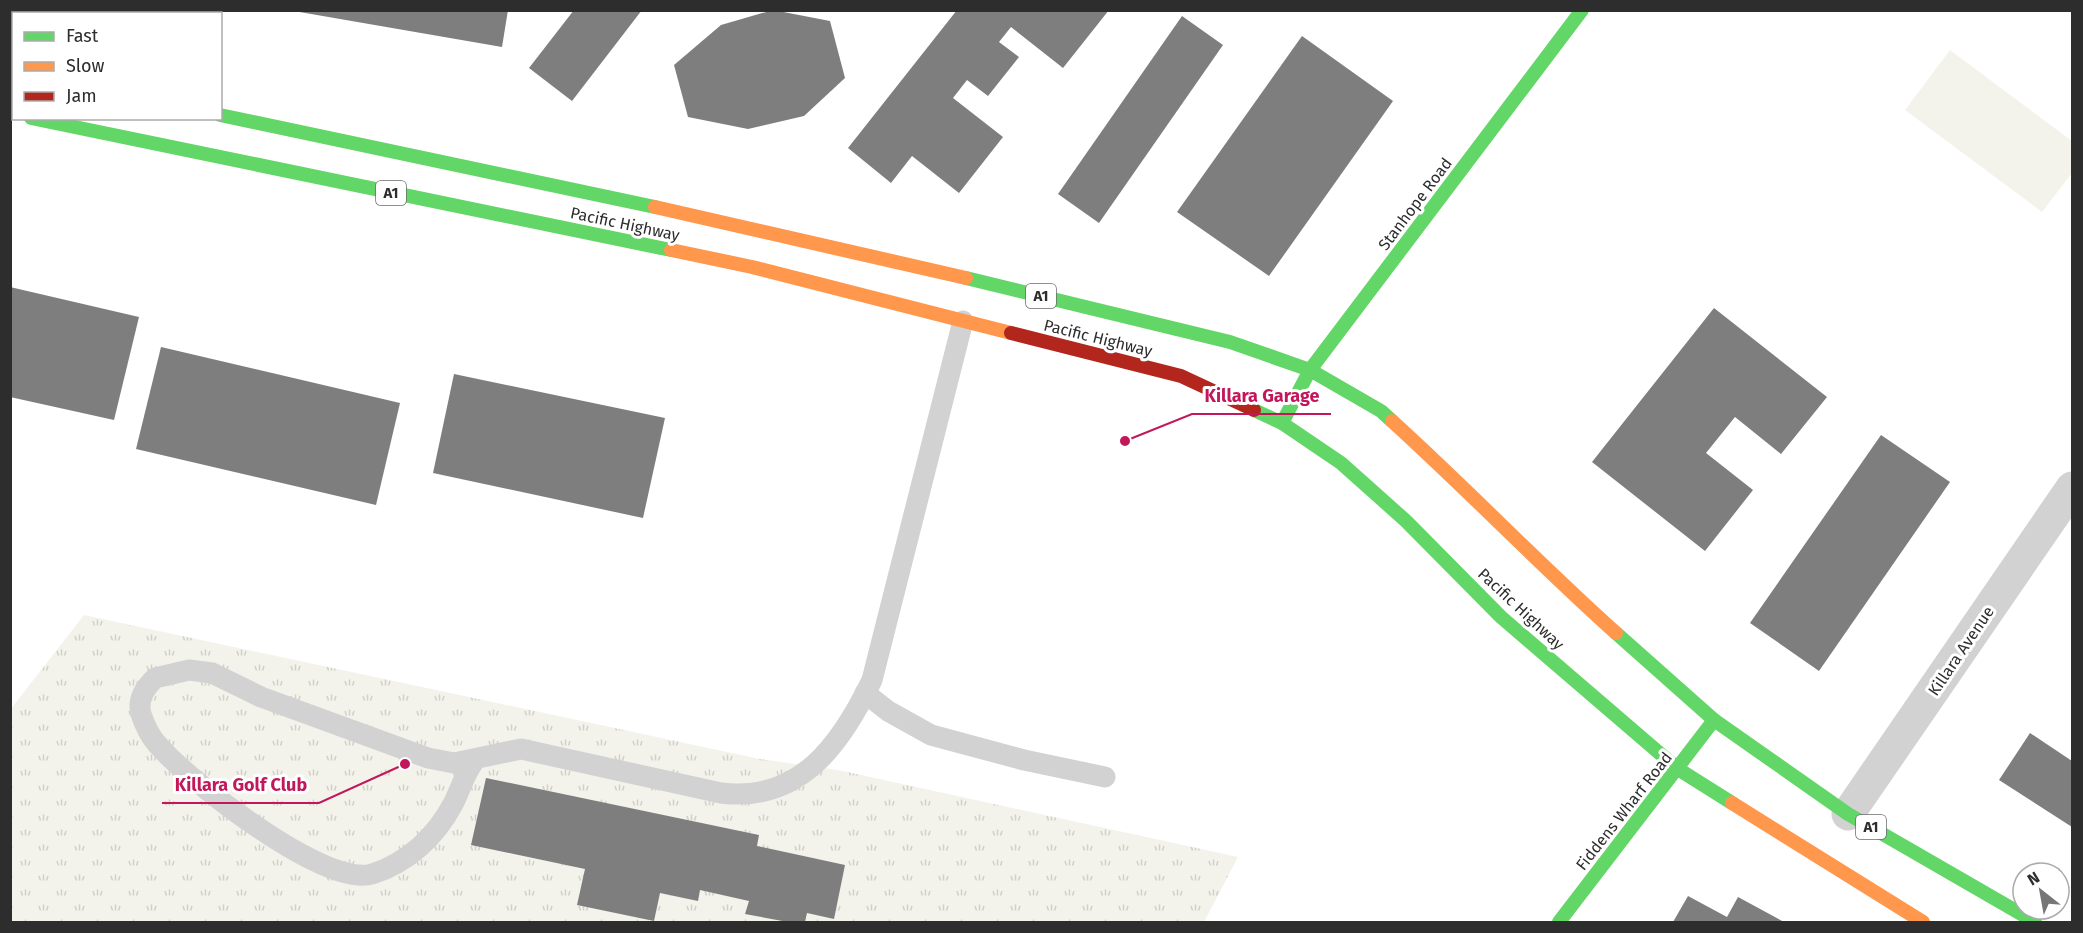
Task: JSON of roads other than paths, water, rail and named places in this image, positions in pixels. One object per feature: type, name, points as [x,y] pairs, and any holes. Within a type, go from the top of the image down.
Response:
[{"type":"main road","name":"Stanhope Road","points":[[1282,423],[1310,370],[1582,10]]},
{"type":"main road","name":"Pacific Highway","points":[[222,115],[770,231],[1198,334],[1310,370],[1381,411],[1455,478],[1553,576],[1714,720],[1848,814],[2035,922]]},
{"type":"main road","name":"Pacific Highway","points":[[41,120],[752,267],[1181,376],[1282,423],[1349,470],[1406,521],[1501,617],[1678,769],[1923,922]]},
{"type":"main road","name":"Fiddens Wharf Road","points":[[1559,922],[1714,720]]},
{"type":"street","name":"Killara Avenue","points":[[1848,814],[2073,488]]},
{"type":"lane","points":[[475,760],[465,773],[454,803],[430,839],[412,853],[371,874],[351,873],[319,864],[213,795],[156,743],[141,713],[140,699],[155,678],[189,670],[212,673],[261,697],[428,758],[454,763],[521,748],[721,793],[746,796],[782,788],[801,777],[850,719],[872,680],[963,321]]},
{"type":"lane","points":[[865,693],[888,711],[931,735],[1024,760],[1105,777]]},
{"type":"place","name":"Killara Garage","points":[[1125,441]]},
{"type":"place","name":"Killara Golf Club","points":[[405,764]]}]
